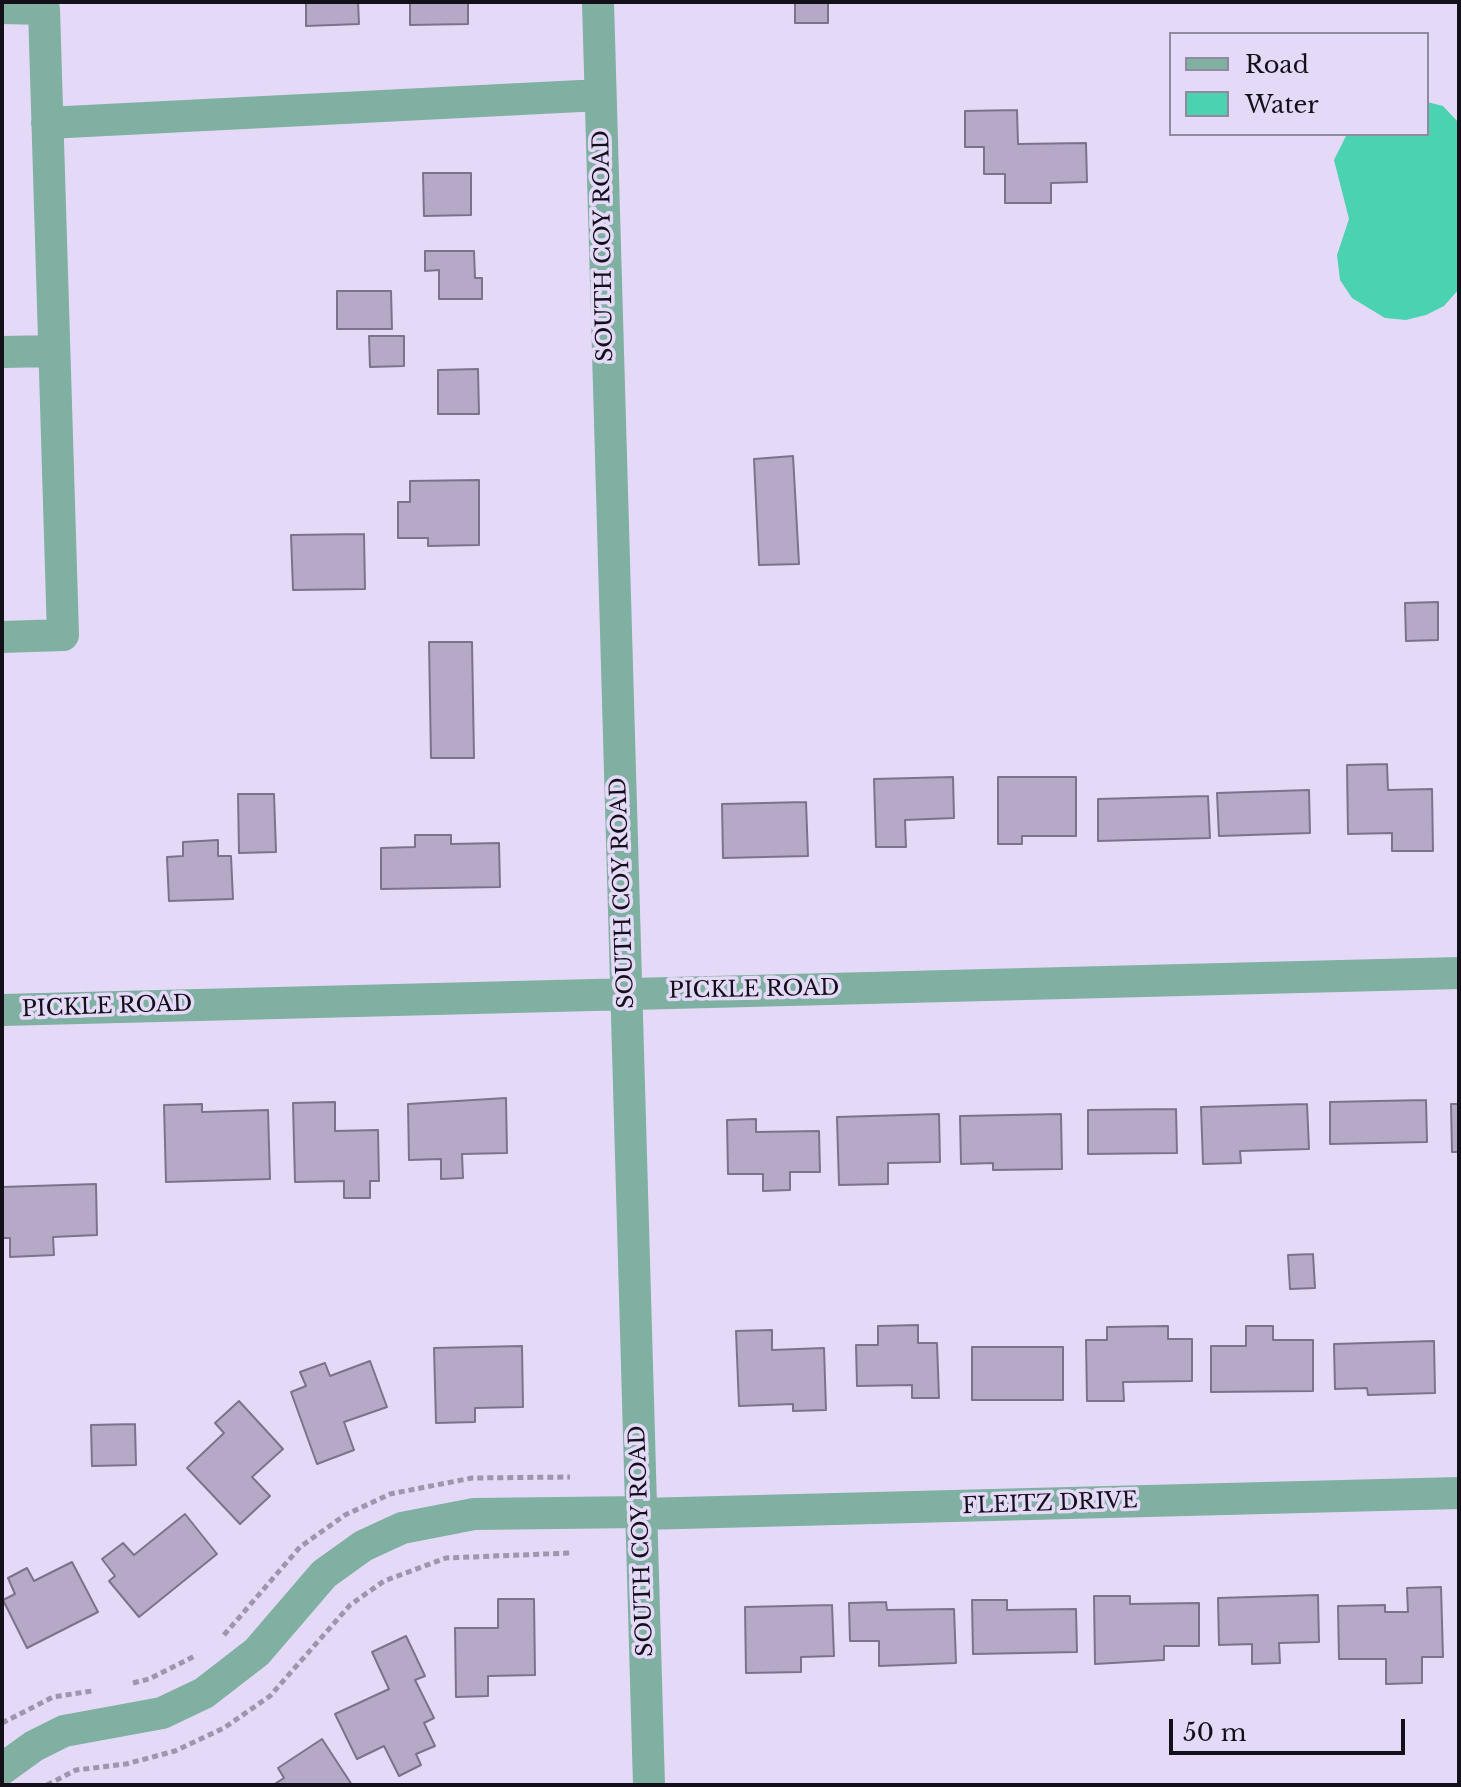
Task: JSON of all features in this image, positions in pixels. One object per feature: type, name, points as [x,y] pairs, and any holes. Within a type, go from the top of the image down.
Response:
[{"type":"street","name":"SOUTH COY ROAD","points":[[598,2],[613,617],[627,993],[649,1785]]},
{"type":"street","points":[[2,8],[44,9],[63,635],[2,637]]},
{"type":"street","points":[[47,123],[600,95]]},
{"type":"street","points":[[2,352],[54,351]]},
{"type":"street","name":"PICKLE ROAD","points":[[2,1010],[1459,973]]},
{"type":"street","name":"FLEITZ DRIVE","points":[[2,1769],[34,1746],[64,1731],[162,1713],[204,1693],[257,1652],[324,1574],[363,1546],[402,1528],[474,1514],[641,1513],[1459,1493]]},
{"type":"path","points":[[47,1785],[76,1770],[126,1764],[175,1751],[224,1728],[270,1696],[343,1613],[384,1581],[446,1558],[571,1553]]},
{"type":"water","points":[[1429,102],[1443,106],[1459,123],[1459,289],[1444,306],[1406,320],[1385,318],[1352,298],[1340,280],[1337,255],[1349,219],[1334,160],[1346,136],[1429,136]]},
{"type":"building","points":[[306,2],[358,2],[359,24],[306,26]]},
{"type":"building","points":[[410,2],[468,2],[468,24],[410,25]]},
{"type":"building","points":[[795,2],[828,2],[828,23],[795,23]]},
{"type":"building","points":[[1017,110],[1018,144],[1086,143],[1087,182],[1051,183],[1051,203],[1005,203],[1005,174],[984,174],[984,147],[965,147],[965,111]]},
{"type":"building","points":[[423,173],[471,173],[471,215],[424,216]]},
{"type":"building","points":[[425,251],[474,251],[475,278],[482,278],[482,299],[439,299],[439,270],[425,271]]},
{"type":"building","points":[[337,291],[391,291],[392,329],[337,329]]},
{"type":"building","points":[[369,336],[404,336],[404,366],[370,367]]},
{"type":"building","points":[[478,369],[479,414],[438,414],[438,370]]},
{"type":"building","points":[[793,456],[799,564],[759,565],[754,459]]},
{"type":"building","points":[[479,480],[479,545],[428,546],[428,538],[398,538],[398,502],[410,502],[410,481]]},
{"type":"building","points":[[364,534],[365,589],[293,590],[291,535]]},
{"type":"building","points":[[1438,602],[1438,640],[1406,641],[1405,603]]},
{"type":"building","points":[[429,642],[472,642],[474,758],[431,758]]},
{"type":"building","points":[[1387,764],[1388,790],[1432,789],[1433,851],[1392,851],[1392,833],[1348,834],[1347,765]]},
{"type":"building","points":[[953,777],[954,818],[905,820],[906,847],[876,847],[874,779]]},
{"type":"building","points":[[998,777],[1076,777],[1076,836],[1022,836],[1022,844],[998,844]]},
{"type":"building","points":[[1309,790],[1310,833],[1219,836],[1217,793]]},
{"type":"building","points":[[238,794],[274,794],[276,852],[239,853]]},
{"type":"building","points":[[1208,796],[1210,838],[1098,841],[1098,799]]},
{"type":"building","points":[[806,802],[808,856],[723,858],[722,804]]},
{"type":"building","points":[[415,835],[451,835],[451,844],[499,843],[500,887],[381,889],[381,848],[415,847]]},
{"type":"building","points":[[218,840],[218,856],[231,856],[233,899],[169,901],[167,857],[183,856],[183,842]]},
{"type":"building","points":[[506,1098],[507,1153],[462,1154],[463,1178],[441,1179],[441,1159],[409,1160],[408,1104]]},
{"type":"building","points":[[1426,1100],[1427,1142],[1330,1144],[1330,1102]]},
{"type":"building","points":[[335,1102],[335,1131],[378,1130],[379,1181],[370,1181],[370,1198],[344,1198],[344,1181],[295,1182],[293,1103]]},
{"type":"building","points":[[202,1104],[202,1112],[268,1110],[270,1179],[166,1182],[164,1105]]},
{"type":"building","points":[[1307,1104],[1309,1149],[1240,1151],[1241,1163],[1203,1164],[1201,1107]]},
{"type":"building","points":[[1451,1104],[1459,1104],[1459,1152],[1452,1152]]},
{"type":"building","points":[[1176,1109],[1177,1153],[1088,1154],[1088,1110]]},
{"type":"building","points":[[939,1114],[940,1162],[888,1163],[888,1184],[839,1185],[837,1117]]},
{"type":"building","points":[[1061,1114],[1062,1169],[993,1170],[993,1163],[961,1164],[960,1116]]},
{"type":"building","points":[[756,1119],[756,1132],[819,1131],[820,1172],[790,1172],[790,1190],[763,1191],[763,1174],[728,1174],[727,1120]]},
{"type":"building","points":[[96,1184],[97,1235],[53,1237],[54,1255],[10,1257],[10,1238],[2,1238],[2,1187]]},
{"type":"building","points":[[1313,1254],[1315,1288],[1290,1289],[1288,1255]]},
{"type":"building","points":[[918,1325],[918,1343],[937,1343],[939,1398],[912,1398],[912,1385],[857,1386],[856,1345],[878,1345],[878,1326]]},
{"type":"building","points":[[1168,1326],[1168,1339],[1192,1339],[1192,1381],[1123,1382],[1124,1401],[1087,1401],[1086,1340],[1107,1340],[1107,1327]]},
{"type":"building","points":[[1246,1326],[1273,1326],[1273,1340],[1313,1340],[1313,1391],[1211,1392],[1211,1346],[1246,1346]]},
{"type":"building","points":[[772,1330],[772,1350],[824,1348],[826,1410],[793,1411],[793,1404],[739,1406],[736,1331]]},
{"type":"building","points":[[1434,1341],[1435,1393],[1368,1395],[1367,1388],[1335,1389],[1334,1344]]},
{"type":"building","points":[[522,1346],[523,1407],[475,1408],[475,1422],[436,1423],[434,1348]]},
{"type":"building","points":[[972,1347],[1063,1347],[1063,1400],[972,1400]]},
{"type":"building","points":[[370,1361],[387,1407],[344,1422],[354,1450],[317,1464],[291,1392],[306,1386],[300,1372],[325,1363],[330,1376]]},
{"type":"building","points":[[239,1401],[283,1449],[252,1477],[270,1496],[240,1524],[187,1468],[224,1433],[215,1423]]},
{"type":"building","points":[[135,1424],[136,1465],[92,1466],[91,1425]]},
{"type":"building","points":[[185,1514],[217,1554],[139,1617],[109,1581],[115,1576],[102,1559],[123,1543],[134,1555]]},
{"type":"building","points":[[72,1562],[98,1612],[27,1648],[3,1600],[15,1594],[8,1578],[27,1568],[34,1581]]},
{"type":"building","points":[[1441,1587],[1443,1657],[1422,1657],[1422,1683],[1386,1684],[1386,1659],[1339,1659],[1338,1606],[1385,1605],[1385,1612],[1408,1612],[1407,1588]]},
{"type":"building","points":[[1318,1595],[1319,1642],[1279,1643],[1280,1663],[1252,1664],[1252,1644],[1219,1645],[1218,1598]]},
{"type":"building","points":[[1094,1596],[1130,1596],[1130,1604],[1199,1603],[1199,1646],[1164,1646],[1164,1660],[1095,1664]]},
{"type":"building","points":[[498,1599],[534,1599],[535,1675],[488,1676],[488,1696],[456,1697],[455,1628],[498,1628]]},
{"type":"building","points":[[972,1600],[1007,1600],[1007,1610],[1076,1609],[1077,1652],[973,1654]]},
{"type":"building","points":[[886,1602],[887,1610],[954,1609],[956,1663],[879,1666],[879,1641],[850,1641],[849,1603]]},
{"type":"building","points":[[832,1605],[834,1656],[801,1657],[801,1672],[746,1673],[745,1607]]},
{"type":"building","points":[[406,1636],[425,1676],[415,1680],[434,1718],[424,1723],[435,1746],[416,1754],[421,1765],[399,1776],[384,1746],[357,1759],[335,1714],[389,1689],[372,1652]]},
{"type":"building","points":[[322,1739],[352,1785],[273,1785],[284,1778],[278,1768]]}]
